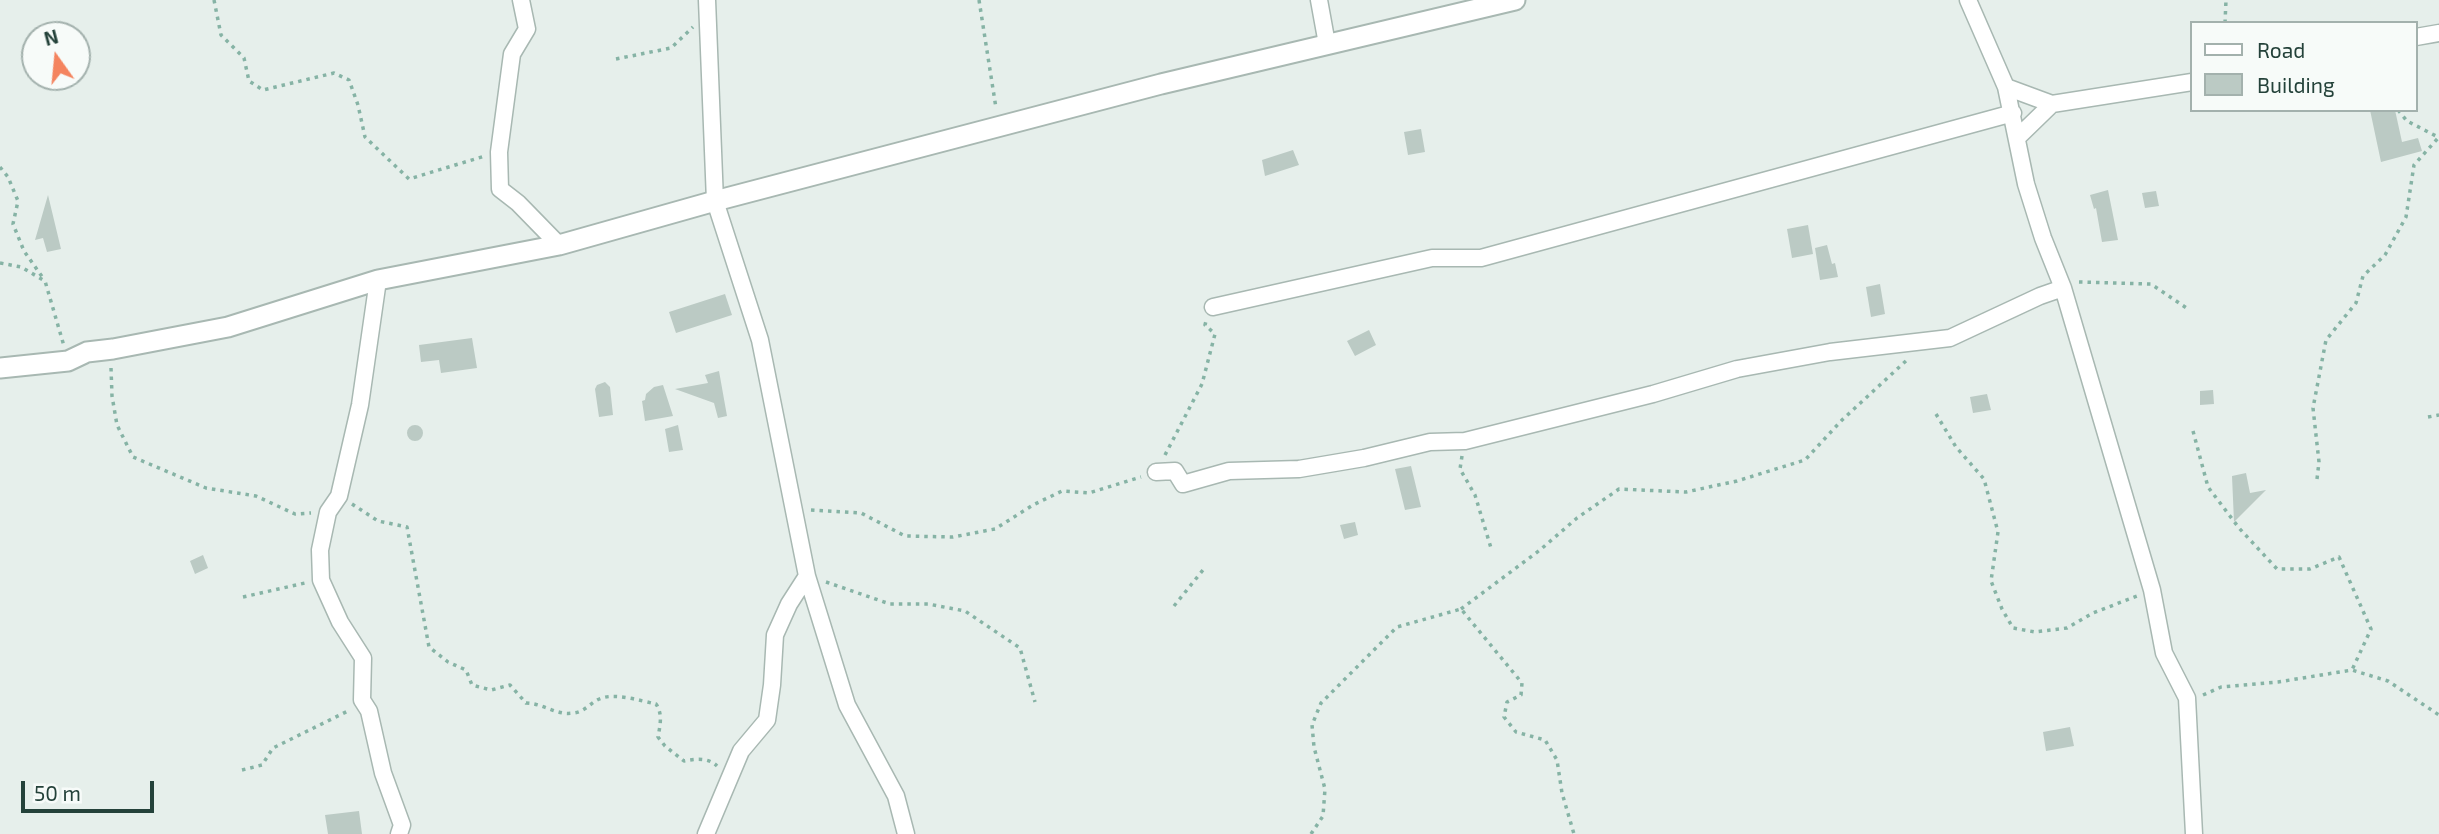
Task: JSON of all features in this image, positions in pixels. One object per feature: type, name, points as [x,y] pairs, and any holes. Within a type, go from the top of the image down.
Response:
[{"type":"street","points":[[521,0],[527,29],[512,54],[499,152],[500,190],[518,203],[558,246]]},
{"type":"street","points":[[1319,0],[1327,44]]},
{"type":"street","points":[[0,368],[68,361],[86,352],[228,327],[378,280],[558,246],[715,201],[1161,84],[1515,0]]},
{"type":"street","points":[[1968,0],[2006,87],[2026,184],[2063,288],[2152,590],[2164,653],[2187,698],[2194,834]]},
{"type":"street","points":[[707,7],[715,201],[760,340],[807,576],[847,705],[896,796],[905,834]]},
{"type":"street","points":[[2418,37],[2439,33]]},
{"type":"street","points":[[2006,87],[2052,104],[2190,82]]},
{"type":"street","points":[[2018,137],[2052,104]]},
{"type":"street","points":[[1213,307],[1432,258],[1481,258],[2013,113]]},
{"type":"street","points":[[378,280],[360,405],[339,496],[328,512],[320,550],[321,580],[340,622],[363,658],[362,700],[369,711],[383,773],[402,825],[399,834]]},
{"type":"street","points":[[1156,472],[1175,471],[1183,484],[1228,471],[1299,468],[1364,458],[1430,442],[1465,441],[1653,394],[1737,369],[1830,352],[1950,338],[2063,288]]},
{"type":"street","points":[[706,834],[741,751],[767,720],[775,635],[789,604],[807,576]]},
{"type":"path","points":[[214,0],[221,35],[244,58],[249,80],[263,90],[334,73],[349,80],[365,138],[409,179],[499,152]]},
{"type":"path","points":[[979,0],[999,126]]},
{"type":"path","points":[[2225,21],[2226,0]]},
{"type":"path","points":[[616,59],[671,48],[707,7]]},
{"type":"path","points":[[2317,479],[2319,462],[2313,408],[2326,340],[2357,303],[2363,276],[2385,255],[2396,236],[2406,218],[2414,165],[2439,137],[2407,121],[2400,112]]},
{"type":"path","points":[[0,167],[8,177],[18,201],[13,225],[24,251],[45,281],[68,361]]},
{"type":"path","points":[[0,264],[21,267],[45,281]]},
{"type":"path","points":[[2063,288],[2073,282],[2151,284],[2188,309]]},
{"type":"path","points":[[794,510],[861,513],[905,536],[953,537],[995,529],[1033,505],[1062,491],[1089,493],[1156,472],[1202,384],[1215,334],[1205,325],[1213,307]]},
{"type":"path","points":[[1311,834],[1323,817],[1325,789],[1314,747],[1312,724],[1321,703],[1397,627],[1461,609],[1540,550],[1577,518],[1619,489],[1686,492],[1737,481],[1805,460],[1842,420],[1930,339]]},
{"type":"path","points":[[113,349],[113,406],[117,425],[133,457],[206,488],[256,496],[295,514],[328,512]]},
{"type":"path","points":[[1936,414],[1956,447],[1984,479],[1998,533],[1991,581],[2013,628],[2035,632],[2067,628],[2094,612],[2152,590]]},
{"type":"path","points":[[2428,417],[2439,415]]},
{"type":"path","points":[[2193,431],[2208,486],[2239,528],[2277,569],[2310,569],[2339,557],[2371,629],[2352,670]]},
{"type":"path","points":[[1465,441],[1460,469],[1475,495],[1491,548]]},
{"type":"path","points":[[339,496],[378,521],[407,527],[429,647],[448,662],[466,670],[472,685],[491,690],[510,685],[526,703],[537,703],[561,713],[573,714],[586,710],[601,698],[616,697],[656,704],[661,724],[658,737],[664,746],[684,761],[712,761],[729,778]]},
{"type":"path","points":[[1174,606],[1203,569]]},
{"type":"path","points":[[807,576],[890,604],[928,604],[965,611],[1020,648],[1035,702]]},
{"type":"path","points":[[243,597],[321,580]]},
{"type":"path","points":[[1461,609],[1522,683],[1521,695],[1507,702],[1504,717],[1516,732],[1545,740],[1557,760],[1562,793],[1574,834]]},
{"type":"path","points":[[2187,698],[2221,687],[2278,682],[2352,670],[2388,681],[2439,715]]},
{"type":"path","points":[[242,770],[262,765],[273,748],[345,715],[362,700]]},
{"type":"building","points":[[2370,112],[2395,112],[2402,142],[2418,138],[2422,151],[2381,162]]},
{"type":"building","points":[[1421,129],[1425,152],[1408,155],[1404,132]]},
{"type":"building","points":[[1293,150],[1299,165],[1265,176],[1262,160]]},
{"type":"building","points":[[2108,190],[2118,240],[2102,242],[2096,208],[2094,209],[2090,195]]},
{"type":"building","points":[[2156,191],[2159,206],[2145,208],[2142,193]]},
{"type":"building","points":[[48,195],[61,249],[47,252],[43,238],[35,240]]},
{"type":"building","points":[[1808,225],[1813,254],[1792,258],[1787,229]]},
{"type":"building","points":[[1827,245],[1838,277],[1820,280],[1815,248]]},
{"type":"building","points":[[1880,284],[1885,314],[1871,317],[1866,287]]},
{"type":"building","points":[[725,294],[732,315],[676,333],[669,312]]},
{"type":"building","points":[[1369,330],[1376,345],[1355,356],[1347,341]]},
{"type":"building","points":[[472,338],[477,368],[441,373],[439,360],[421,362],[419,345]]},
{"type":"building","points":[[719,371],[727,416],[718,418],[714,403],[675,389],[708,383],[705,375]]},
{"type":"building","points":[[605,382],[610,387],[613,415],[599,417],[595,389],[597,385]]},
{"type":"building","points":[[663,385],[673,416],[645,421],[642,401],[654,387]]},
{"type":"building","points":[[2213,390],[2214,404],[2200,405],[2200,391]]},
{"type":"building","points":[[1987,394],[1991,410],[1973,413],[1970,397]]},
{"type":"building","points":[[415,425],[423,433],[415,441],[407,433]]},
{"type":"building","points":[[678,425],[683,450],[669,452],[665,429]]},
{"type":"building","points":[[1411,466],[1421,507],[1405,510],[1395,469]]},
{"type":"building","points":[[2246,473],[2250,493],[2266,490],[2234,522],[2232,476]]},
{"type":"building","points":[[1355,522],[1358,535],[1344,539],[1340,525]]},
{"type":"building","points":[[203,555],[208,568],[195,574],[190,561]]},
{"type":"building","points":[[2070,727],[2074,746],[2046,751],[2043,732]]},
{"type":"building","points":[[359,811],[362,834],[328,834],[325,815]]}]
